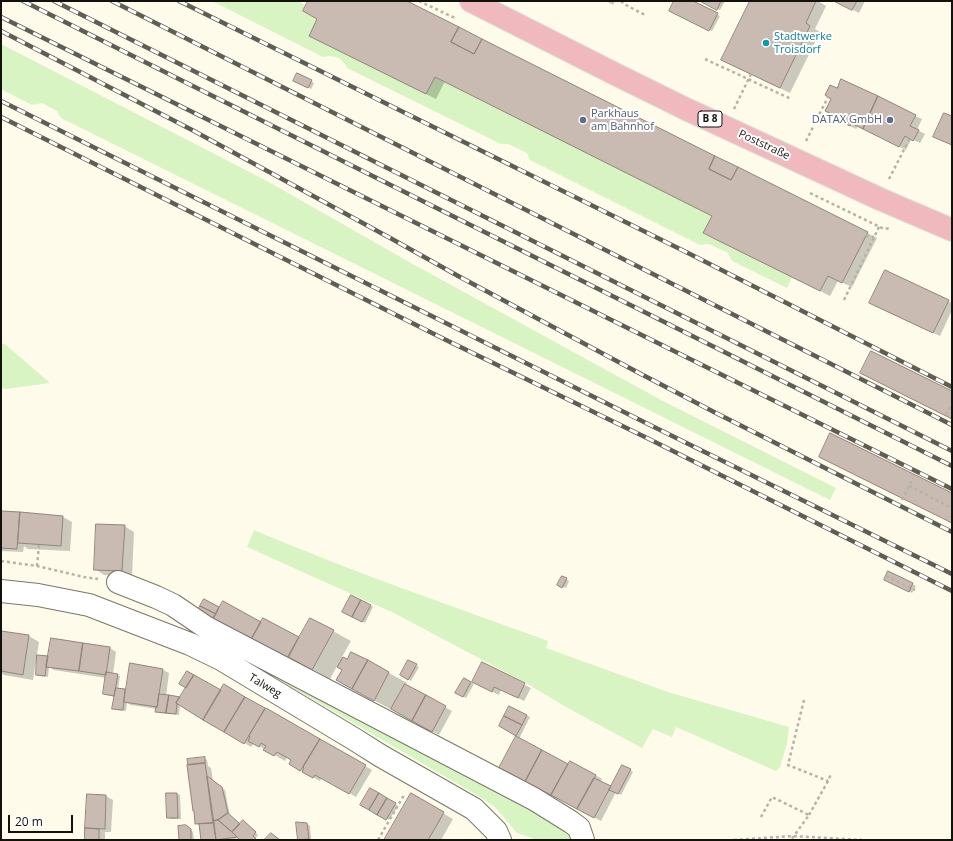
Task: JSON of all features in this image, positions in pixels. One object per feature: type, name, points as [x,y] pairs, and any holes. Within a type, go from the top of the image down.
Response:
[{"type":"main road","name":"Poststraße","points":[[473,1],[679,105],[880,199],[952,230]]},
{"type":"street","points":[[118,582],[173,605],[207,628],[534,799],[579,828],[583,840]]},
{"type":"street","name":"Talweg","points":[[1,591],[38,595],[89,605],[190,644],[221,659],[348,735],[380,756],[474,809],[496,831],[500,840]]},
{"type":"path","points":[[419,1],[463,22]]},
{"type":"path","points":[[621,1],[645,15]]},
{"type":"path","points":[[705,59],[791,99]]},
{"type":"path","points":[[732,113],[750,74]]},
{"type":"path","points":[[804,146],[828,97]]},
{"type":"path","points":[[887,184],[910,138]]},
{"type":"path","points":[[844,300],[879,227]]},
{"type":"path","points":[[866,236],[874,237]]},
{"type":"path","points":[[946,415],[952,404]]},
{"type":"path","points":[[902,500],[913,478]]},
{"type":"path","points":[[909,486],[952,508]]},
{"type":"path","points":[[37,566],[39,545]]},
{"type":"path","points":[[1,561],[37,566],[84,577],[118,582]]},
{"type":"path","points":[[30,565],[30,570]]},
{"type":"path","points":[[886,576],[915,590]]},
{"type":"path","points":[[804,700],[788,766],[828,781]]},
{"type":"path","points":[[791,840],[809,815],[831,774]]},
{"type":"path","points":[[378,840],[416,776]]},
{"type":"path","points":[[761,817],[772,797],[809,815]]},
{"type":"path","points":[[734,840],[793,836],[862,840]]},
{"type":"green space","points":[[212,1],[298,1],[305,5],[303,11],[426,94],[435,77],[712,216],[703,234],[792,277],[787,288],[732,261],[728,253],[709,244],[700,245],[530,160],[527,153],[508,144],[501,144],[347,68],[340,59],[331,56],[323,57]]},
{"type":"green space","points":[[1,44],[267,181],[411,263],[663,401],[836,488],[830,500],[61,118],[57,111],[42,103],[32,105],[1,89]]},
{"type":"green space","points":[[1,343],[6,345],[50,383],[6,389],[1,388]]},
{"type":"green space","points":[[254,530],[363,574],[548,641],[546,648],[668,692],[789,727],[787,743],[780,767],[776,771],[676,727],[672,737],[653,729],[642,748],[566,707],[526,683],[394,613],[247,547]]},
{"type":"green space","points":[[184,618],[566,828],[576,840],[536,840],[517,833],[495,807],[480,797],[242,658],[185,628]]},
{"type":"building","name":"Parkhaus am Bahnhof","points":[[308,1],[407,1],[459,27],[451,42],[474,54],[482,39],[715,156],[709,169],[731,180],[738,167],[868,232],[842,283],[828,276],[820,291],[703,233],[712,216],[435,77],[426,94],[309,36],[317,19],[303,11]]},
{"type":"building","points":[[674,1],[693,1],[718,13],[709,31],[669,11]]},
{"type":"building","points":[[700,1],[721,1],[717,10]]},
{"type":"building","name":"Stadtwerke Troisdorf","points":[[750,1],[816,1],[806,23],[810,26],[780,88],[721,60]]},
{"type":"building","points":[[834,1],[857,1],[852,10]]},
{"type":"building","points":[[459,27],[482,39],[474,54],[451,42]]},
{"type":"building","points":[[297,73],[312,80],[308,88],[293,81]]},
{"type":"building","points":[[841,79],[878,96],[863,129],[851,123],[850,126],[837,120],[838,117],[825,111],[831,99],[825,95],[830,85],[837,88]]},
{"type":"building","name":"DATAX GmbH","points":[[878,96],[916,115],[910,126],[919,130],[913,141],[905,136],[899,147],[863,129]]},
{"type":"building","points":[[944,113],[952,116],[952,145],[933,137]]},
{"type":"building","points":[[715,156],[738,167],[731,180],[709,169]]},
{"type":"building","points":[[885,270],[949,300],[933,333],[869,303]]},
{"type":"building","points":[[871,351],[952,391],[952,419],[860,373]]},
{"type":"building","points":[[830,433],[952,493],[952,523],[819,457]]},
{"type":"building","points":[[1,511],[20,512],[17,549],[1,548]]},
{"type":"building","points":[[20,512],[63,516],[61,546],[18,543]]},
{"type":"building","points":[[96,524],[125,525],[122,571],[94,570]]},
{"type":"building","points":[[888,571],[913,583],[909,592],[884,580]]},
{"type":"building","points":[[562,576],[567,578],[562,588],[557,585]]},
{"type":"building","points":[[351,595],[361,600],[352,617],[342,612]]},
{"type":"building","points":[[204,599],[219,607],[216,614],[200,606]]},
{"type":"building","points":[[361,600],[371,605],[362,622],[352,617]]},
{"type":"building","points":[[223,601],[261,622],[248,645],[211,622]]},
{"type":"building","points":[[200,606],[216,614],[211,622],[196,613]]},
{"type":"building","points":[[263,618],[299,637],[287,660],[251,640]]},
{"type":"building","points":[[310,618],[334,630],[312,670],[288,657]]},
{"type":"building","points":[[1,631],[29,635],[23,675],[1,671]]},
{"type":"building","points":[[51,638],[83,643],[79,671],[46,667]]},
{"type":"building","points":[[83,643],[110,647],[106,675],[79,671]]},
{"type":"building","points":[[351,652],[368,660],[352,689],[336,680],[342,670],[337,667],[343,657],[347,659]]},
{"type":"building","points":[[37,655],[48,656],[45,676],[36,675]]},
{"type":"building","points":[[368,660],[389,672],[374,701],[352,689]]},
{"type":"building","points":[[408,660],[417,664],[408,680],[400,675]]},
{"type":"building","points":[[482,662],[525,683],[518,698],[494,687],[492,692],[472,682]]},
{"type":"building","points":[[130,663],[163,669],[157,707],[124,702]]},
{"type":"building","points":[[187,671],[194,675],[186,688],[179,684]]},
{"type":"building","points":[[106,672],[118,674],[114,696],[103,694]]},
{"type":"building","points":[[194,675],[221,690],[203,720],[176,703]]},
{"type":"building","points":[[464,678],[471,682],[463,697],[455,693]]},
{"type":"building","points":[[224,684],[245,697],[224,732],[203,720]]},
{"type":"building","points":[[405,684],[426,695],[412,721],[391,709]]},
{"type":"building","points":[[116,688],[125,689],[123,710],[112,709]]},
{"type":"building","points":[[159,694],[169,695],[166,713],[155,712]]},
{"type":"building","points":[[169,695],[180,697],[176,703],[176,714],[166,713]]},
{"type":"building","points":[[426,695],[446,706],[432,732],[412,721]]},
{"type":"building","points":[[245,697],[265,708],[244,744],[224,732]]},
{"type":"building","points":[[509,706],[527,715],[522,725],[504,716]]},
{"type":"building","points":[[266,708],[320,739],[300,771],[289,764],[291,760],[277,752],[274,756],[263,750],[266,746],[261,743],[259,747],[248,741],[249,736]]},
{"type":"building","points":[[504,716],[522,725],[516,736],[499,726]]},
{"type":"building","points":[[516,736],[542,750],[525,782],[499,768]]},
{"type":"building","points":[[320,739],[366,765],[349,794],[315,775],[313,778],[302,772],[303,767]]},
{"type":"building","points":[[542,750],[568,764],[551,795],[525,782]]},
{"type":"building","points":[[205,757],[205,763],[188,765],[187,759]]},
{"type":"building","points":[[570,761],[596,775],[577,809],[551,795]]},
{"type":"building","points":[[205,763],[214,823],[195,824],[187,765]]},
{"type":"building","points":[[622,765],[631,769],[618,794],[609,790]]},
{"type":"building","points":[[207,776],[222,787],[228,813],[218,820],[213,821]]},
{"type":"building","points":[[594,778],[611,786],[594,818],[577,809]]},
{"type":"building","points":[[370,788],[379,793],[369,810],[360,805]]},
{"type":"building","points":[[166,793],[177,793],[178,818],[167,818]]},
{"type":"building","points":[[379,793],[387,798],[377,815],[369,810]]},
{"type":"building","points":[[411,793],[444,812],[438,823],[428,840],[384,840]]},
{"type":"building","points":[[87,794],[106,795],[105,829],[85,828]]},
{"type":"building","points":[[387,798],[396,803],[386,820],[377,815]]},
{"type":"building","points":[[228,813],[240,824],[232,832],[218,820]]},
{"type":"building","points":[[218,820],[237,837],[216,840],[213,821]]},
{"type":"building","points":[[243,820],[256,832],[253,836],[257,840],[240,840],[232,832]]},
{"type":"building","points":[[296,822],[307,823],[309,839],[298,840]]},
{"type":"building","points":[[214,823],[216,840],[201,840],[199,824]]},
{"type":"building","points":[[186,825],[191,829],[191,840],[179,840],[178,826]]},
{"type":"building","points":[[85,828],[99,829],[99,840],[85,840]]},
{"type":"building","points":[[271,833],[280,840],[264,840]]},
{"type":"railway","points":[[23,1],[952,466]]},
{"type":"railway","points":[[54,1],[952,451]]},
{"type":"railway","points":[[112,1],[952,425]]},
{"type":"railway","points":[[179,1],[688,253],[952,387]]},
{"type":"railway","points":[[1,17],[952,489]]},
{"type":"railway","points":[[1,31],[194,131],[639,373],[952,532]]},
{"type":"railway","points":[[1,101],[952,574]]},
{"type":"railway","points":[[1,117],[952,591]]},
{"type":"place","name":"Stadtwerke Troisdorf","points":[[766,43]]},
{"type":"place","name":"Parkhaus am Bahnhof","points":[[583,120]]},
{"type":"place","name":"DATAX GmbH","points":[[890,120]]}]
